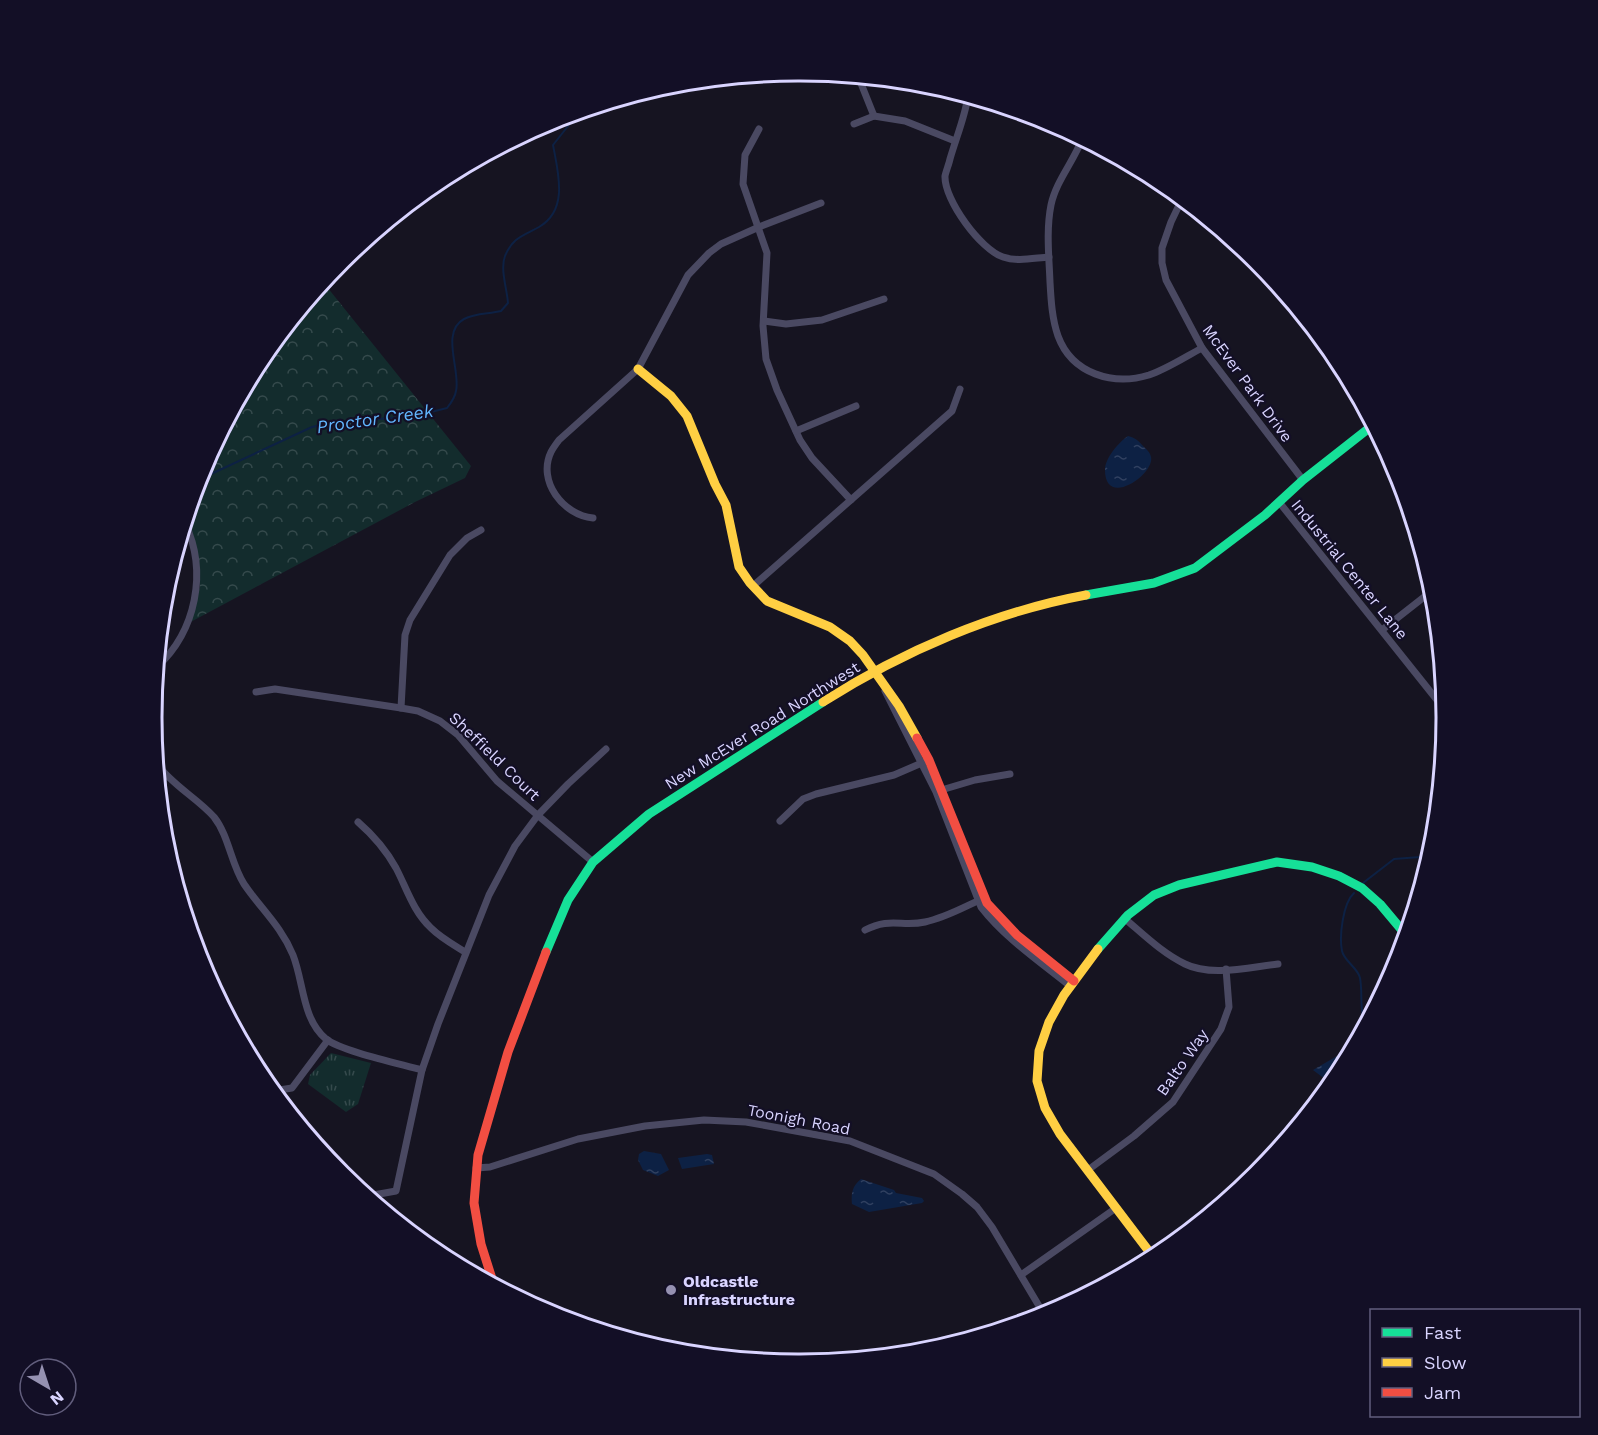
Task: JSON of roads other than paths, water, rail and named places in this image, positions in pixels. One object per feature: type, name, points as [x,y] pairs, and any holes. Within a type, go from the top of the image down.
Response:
[{"type":"street","points":[[861,84],[874,116]]},
{"type":"street","points":[[967,104],[945,177],[949,196],[957,211],[995,254],[1010,259],[1049,257]]},
{"type":"street","points":[[854,124],[874,116],[905,121],[956,141]]},
{"type":"street","points":[[759,129],[743,163],[743,184],[767,252],[764,321],[766,359],[796,431],[812,458],[851,500]]},
{"type":"street","points":[[1079,146],[1052,203],[1049,257],[1052,312],[1055,328],[1065,350],[1083,368],[1120,380],[1136,379],[1159,371],[1202,348]]},
{"type":"street","points":[[593,518],[581,517],[561,504],[551,486],[548,473],[549,454],[558,440],[638,369],[688,275],[709,253],[721,244],[759,227],[821,203]]},
{"type":"street","name":"McEver Park Drive","points":[[1178,207],[1170,222],[1162,248],[1162,263],[1166,280],[1202,348],[1303,480]]},
{"type":"street","points":[[764,321],[786,324],[822,320],[884,299]]},
{"type":"street","points":[[638,369],[671,396],[687,416],[726,505],[739,567],[766,601],[830,627],[850,641],[863,655],[899,706],[939,791],[981,899],[998,918],[1072,983]]},
{"type":"street","points":[[753,586],[952,411],[960,389]]},
{"type":"street","points":[[796,431],[856,406]]},
{"type":"street","name":"New McEver Road Northwest","points":[[491,1274],[481,1244],[474,1203],[478,1155],[508,1052],[552,935],[568,900],[593,862],[649,814],[851,684],[935,642],[1012,613],[1050,602],[1171,578],[1195,568],[1225,547],[1303,480],[1367,430]]},
{"type":"street","name":"Industrial Center Lane","points":[[1279,502],[1435,697]]},
{"type":"street","points":[[401,708],[405,635],[410,620],[450,555],[467,538],[481,530]]},
{"type":"street","points":[[166,658],[176,647],[188,622],[194,602],[197,580],[195,557],[189,535]]},
{"type":"street","points":[[1382,630],[1424,597]]},
{"type":"street","name":"Sheffield Court","points":[[256,692],[275,689],[401,708],[418,711],[440,721],[459,735],[497,781],[593,862]]},
{"type":"street","points":[[377,1194],[396,1191],[422,1070],[465,952],[498,877],[515,846],[538,815],[606,749]]},
{"type":"street","points":[[780,820],[803,799],[894,774],[925,762]]},
{"type":"street","points":[[165,774],[207,810],[219,825],[244,884],[286,937],[296,963],[308,1010],[316,1027],[328,1041],[422,1070]]},
{"type":"street","points":[[939,791],[975,780],[1010,774]]},
{"type":"street","points":[[358,822],[386,852],[396,867],[415,909],[430,928],[465,952]]},
{"type":"street","points":[[1148,1250],[1046,1111],[1037,1081],[1043,1032],[1072,983],[1124,918],[1147,899],[1180,885],[1279,862],[1308,865],[1328,872],[1369,893],[1400,928]]},
{"type":"street","points":[[865,930],[880,922],[923,923],[981,899]]},
{"type":"street","points":[[1124,918],[1167,953],[1186,965],[1208,970],[1278,964]]},
{"type":"street","name":"Balto Way","points":[[1088,1170],[1134,1136],[1173,1102],[1221,1029],[1229,1007],[1227,969]]},
{"type":"street","points":[[283,1089],[292,1088],[328,1041]]},
{"type":"street","name":"Toonigh Road","points":[[476,1168],[490,1167],[578,1139],[645,1126],[704,1120],[746,1122],[850,1141],[934,1174],[977,1207],[992,1227],[1040,1307]]},
{"type":"street","points":[[1021,1275],[1116,1208]]},
{"type":"water","points":[[1128,436],[1135,438],[1148,451],[1151,457],[1150,464],[1146,472],[1130,485],[1121,488],[1113,487],[1107,481],[1105,470],[1107,460]]},
{"type":"water","points":[[1337,1056],[1323,1078],[1313,1070]]},
{"type":"water","points":[[644,1151],[661,1154],[669,1170],[658,1176],[643,1170],[638,1160],[639,1154]]},
{"type":"water","points":[[712,1155],[714,1164],[682,1169],[678,1158]]},
{"type":"water","points":[[861,1179],[894,1190],[896,1193],[922,1198],[924,1201],[869,1212],[852,1204],[853,1190]]},
{"type":"waterway","name":"Proctor Creek","points":[[211,474],[312,427],[330,423],[415,416],[447,408],[455,396],[457,383],[453,333],[464,319],[501,311],[508,303],[503,273],[505,256],[515,241],[539,227],[555,211],[559,178],[553,145],[570,124]]},
{"type":"waterway","points":[[1363,883],[1394,859],[1420,857]]},
{"type":"waterway","points":[[1354,893],[1347,904],[1341,945],[1343,955],[1360,978],[1362,1013]]},
{"type":"place","name":"Oldcastle Infrastructure","points":[[671,1290]]}]
